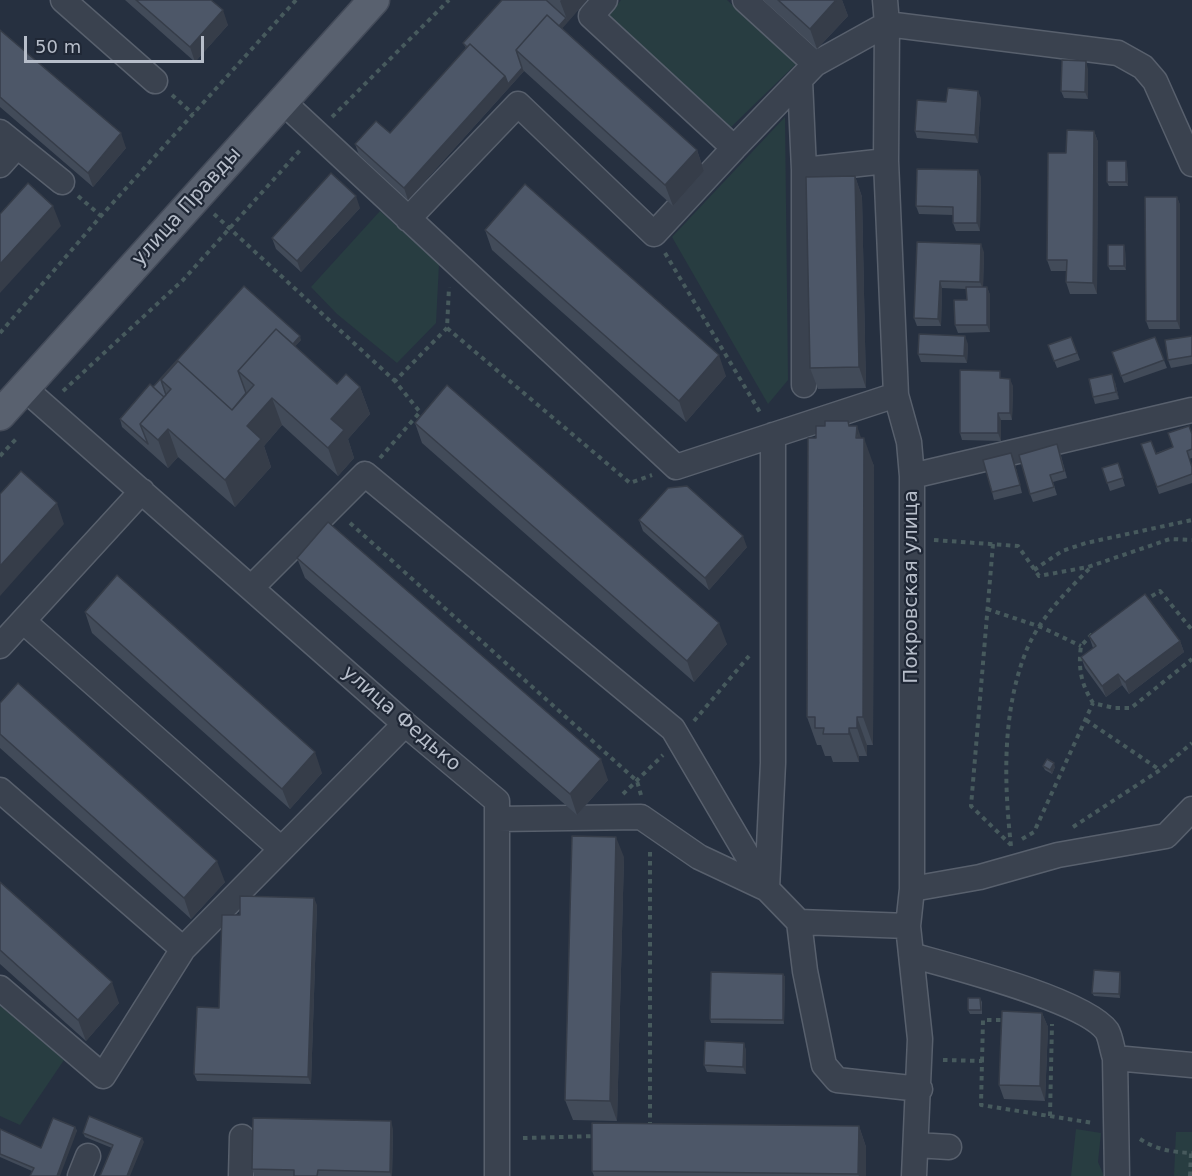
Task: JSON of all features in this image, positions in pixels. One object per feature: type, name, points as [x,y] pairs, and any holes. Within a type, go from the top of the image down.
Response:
[{"type":"main road","name":"улица Правды","points":[[0,415],[374,0]]},
{"type":"street","points":[[63,0],[155,81]]},
{"type":"street","points":[[605,0],[591,16],[734,148]]},
{"type":"street","points":[[745,0],[807,72],[804,170],[804,385]]},
{"type":"street","points":[[408,219],[518,104],[654,234],[807,72],[882,9],[1118,53],[1143,67],[1155,81],[1192,164]]},
{"type":"street","name":"Покровская улица","points":[[882,9],[896,395],[909,442],[912,476],[912,889],[908,926],[920,1039],[920,1089],[914,1176]]},
{"type":"street","points":[[282,101],[676,467],[896,395]]},
{"type":"street","points":[[0,165],[8,139],[62,182]]},
{"type":"street","points":[[804,170],[886,161]]},
{"type":"street","name":"улица Федько","points":[[24,388],[405,724],[497,801],[497,1176]]},
{"type":"street","points":[[912,476],[1192,410]]},
{"type":"street","points":[[767,889],[773,764],[773,435]]},
{"type":"street","points":[[252,587],[365,474],[673,729],[767,889],[799,922],[805,971],[824,1065],[837,1080],[920,1089]]},
{"type":"street","points":[[0,646],[142,491]]},
{"type":"street","points":[[23,621],[280,848]]},
{"type":"street","points":[[0,988],[103,1076],[183,949],[280,848],[405,724]]},
{"type":"street","points":[[0,790],[183,949]]},
{"type":"street","points":[[912,889],[980,877],[1058,855],[1166,836],[1192,809]]},
{"type":"street","points":[[497,819],[641,817],[699,857],[767,889]]},
{"type":"street","points":[[799,922],[908,926]]},
{"type":"street","points":[[910,955],[978,973],[1082,1012],[1107,1031],[1115,1058],[1117,1176]]},
{"type":"street","points":[[1115,1058],[1192,1065]]},
{"type":"street","points":[[241,1176],[242,1137]]},
{"type":"street","points":[[916,1145],[949,1147]]},
{"type":"path","points":[[287,0],[292,4]]},
{"type":"path","points":[[0,333],[101,216],[296,0]]},
{"type":"path","points":[[0,456],[46,408],[183,280],[315,133],[449,0]]},
{"type":"path","points":[[197,196],[229,229],[394,381],[420,412],[365,474]]},
{"type":"path","points":[[654,234],[773,435]]},
{"type":"path","points":[[394,381],[447,328],[451,258]]},
{"type":"path","points":[[447,328],[630,483],[676,467]]},
{"type":"path","points":[[1035,570],[1062,551],[1086,543],[1192,520]]},
{"type":"path","points":[[912,538],[1018,546],[1039,576],[1092,566],[1170,539],[1192,540]]},
{"type":"path","points":[[993,544],[971,806],[1011,845]]},
{"type":"path","points":[[1011,845],[1006,790],[1009,722],[1025,652],[1056,602],[1092,566]]},
{"type":"path","points":[[1142,603],[1160,591],[1192,630]]},
{"type":"path","points":[[987,609],[1041,627],[1081,646]]},
{"type":"path","points":[[1096,632],[1081,646],[1080,675],[1083,688],[1093,703],[1114,708],[1131,708],[1192,659]]},
{"type":"path","points":[[1011,845],[1034,832],[1093,703]]},
{"type":"path","points":[[1086,720],[1160,770]]},
{"type":"path","points":[[1058,855],[1066,832],[1160,770],[1192,742]]},
{"type":"path","points":[[1014,1020],[983,1020],[981,1105],[1125,1126],[1153,1147],[1192,1153],[1190,1176]]},
{"type":"path","points":[[1044,1020],[1053,1026],[1050,1116]]},
{"type":"path","points":[[943,1060],[982,1061]]},
{"type":"green space","points":[[621,0],[727,0],[796,64],[731,127],[608,16]]},
{"type":"green space","points":[[785,117],[788,380],[768,404],[672,237]]},
{"type":"green space","points":[[380,211],[439,264],[436,323],[397,363],[337,314],[311,287]]},
{"type":"green space","points":[[0,1005],[64,1060],[20,1125],[0,1116]]},
{"type":"green space","points":[[1076,1129],[1101,1133],[1098,1162],[1104,1176],[1071,1176]]},
{"type":"green space","points":[[1176,1132],[1192,1132],[1192,1176],[1174,1176]]},
{"type":"building","points":[[136,0],[211,0],[223,10],[190,47]]},
{"type":"building","points":[[502,0],[546,0],[566,18],[559,26],[547,15],[516,50],[522,68],[508,84],[505,76],[470,44],[467,47],[463,43]]},
{"type":"building","points":[[778,0],[836,0],[810,29]]},
{"type":"building","points":[[547,15],[697,150],[665,185],[516,50]]},
{"type":"building","points":[[0,30],[121,133],[88,173],[0,97]]},
{"type":"building","points":[[470,44],[505,76],[404,188],[355,144],[376,121],[390,133]]},
{"type":"building","points":[[1062,60],[1086,61],[1085,92],[1061,91]]},
{"type":"building","points":[[948,88],[978,91],[975,135],[915,131],[917,100],[946,102]]},
{"type":"building","points":[[1067,130],[1094,131],[1093,283],[1066,282],[1067,260],[1047,260],[1048,153],[1066,153]]},
{"type":"building","points":[[1107,161],[1126,161],[1126,182],[1107,182]]},
{"type":"building","points":[[917,169],[978,170],[977,223],[953,223],[953,207],[916,206]]},
{"type":"building","points":[[331,173],[356,196],[297,261],[272,238]]},
{"type":"building","points":[[855,176],[859,367],[810,368],[806,177]]},
{"type":"building","points":[[28,183],[53,206],[0,264],[0,214]]},
{"type":"building","points":[[525,184],[719,355],[679,401],[485,230]]},
{"type":"building","points":[[1145,197],[1177,197],[1177,321],[1146,321]]},
{"type":"building","points":[[917,242],[981,244],[980,282],[940,281],[938,319],[914,318]]},
{"type":"building","points":[[1108,245],[1124,245],[1124,266],[1108,266]]},
{"type":"building","points":[[244,286],[300,336],[293,344],[276,329],[238,371],[246,393],[232,410],[178,361],[161,380],[166,395],[164,397],[153,387]]},
{"type":"building","points":[[966,287],[987,287],[987,325],[955,325],[954,300],[967,300]]},
{"type":"building","points":[[276,329],[337,384],[346,374],[360,387],[331,419],[344,430],[328,448],[272,398],[247,426],[261,439],[225,480],[168,429],[158,440],[140,424],[171,389],[161,380],[178,361],[232,410],[254,385],[238,371]]},
{"type":"building","points":[[919,334],[965,336],[964,356],[918,354]]},
{"type":"building","points":[[1192,336],[1192,356],[1168,360],[1165,340]]},
{"type":"building","points":[[1071,337],[1077,353],[1054,361],[1048,345]]},
{"type":"building","points":[[1155,337],[1164,360],[1121,376],[1112,352]]},
{"type":"building","points":[[960,370],[1000,371],[1000,378],[1010,379],[1010,413],[998,413],[998,433],[960,433]]},
{"type":"building","points":[[1112,374],[1116,392],[1093,397],[1089,379]]},
{"type":"building","points":[[150,384],[164,397],[140,424],[148,444],[120,419]]},
{"type":"building","points":[[447,385],[719,623],[687,661],[415,423]]},
{"type":"building","points":[[825,421],[848,421],[849,426],[857,426],[856,438],[864,438],[863,717],[857,717],[857,728],[849,728],[849,734],[823,734],[824,728],[815,728],[815,717],[807,717],[808,438],[816,438],[816,426],[825,426]]},
{"type":"building","points":[[1189,426],[1192,434],[1192,449],[1187,451],[1192,474],[1157,487],[1141,444],[1151,441],[1156,454],[1173,447],[1168,433]]},
{"type":"building","points":[[1057,444],[1064,471],[1050,475],[1054,487],[1030,494],[1019,455]]},
{"type":"building","points":[[1011,453],[1020,485],[992,492],[983,460]]},
{"type":"building","points":[[1118,463],[1123,478],[1107,483],[1102,468]]},
{"type":"building","points":[[21,471],[57,503],[0,566],[0,494]]},
{"type":"building","points":[[687,486],[743,536],[705,578],[639,520],[668,488]]},
{"type":"building","points":[[328,522],[601,759],[570,794],[297,558]]},
{"type":"building","points":[[117,575],[315,752],[282,789],[85,612]]},
{"type":"building","points":[[1145,594],[1180,641],[1125,682],[1118,674],[1102,686],[1081,657],[1096,646],[1089,636]]},
{"type":"building","points":[[18,683],[217,861],[184,898],[0,734],[0,703]]},
{"type":"building","points":[[1047,759],[1054,763],[1050,770],[1043,766]]},
{"type":"building","points":[[572,836],[616,837],[610,1101],[565,1100]]},
{"type":"building","points":[[0,882],[112,982],[78,1020],[0,950]]},
{"type":"building","points":[[240,896],[314,898],[308,1077],[194,1074],[197,1007],[219,1008],[222,915],[240,915]]},
{"type":"building","points":[[1094,970],[1120,972],[1119,994],[1092,993]]},
{"type":"building","points":[[711,972],[783,974],[783,1020],[710,1019]]},
{"type":"building","points":[[968,998],[980,998],[981,1010],[968,1010]]},
{"type":"building","points":[[1002,1011],[1042,1013],[1040,1086],[999,1085]]},
{"type":"building","points":[[705,1041],[744,1043],[743,1067],[704,1065]]},
{"type":"building","points":[[89,1116],[142,1138],[127,1176],[100,1176],[113,1145],[83,1133]]},
{"type":"building","points":[[53,1118],[75,1127],[57,1176],[30,1176],[34,1168],[0,1154],[0,1129],[41,1148]]},
{"type":"building","points":[[253,1118],[391,1121],[390,1172],[318,1170],[317,1176],[294,1176],[294,1170],[252,1169]]},
{"type":"building","points":[[592,1123],[859,1126],[858,1174],[592,1171]]}]
